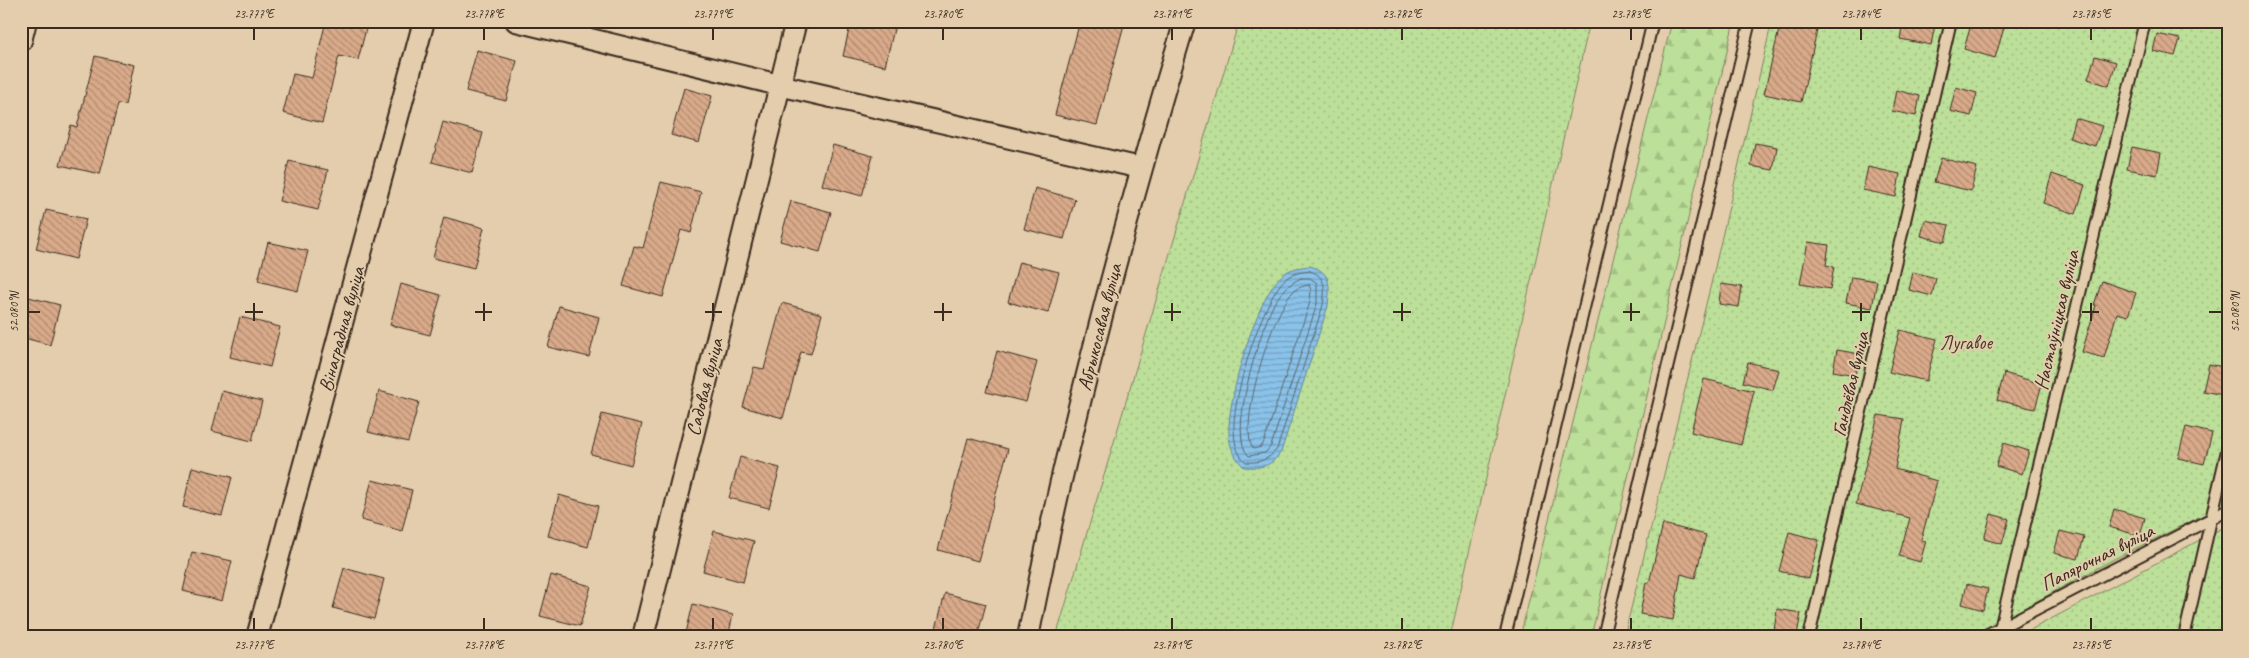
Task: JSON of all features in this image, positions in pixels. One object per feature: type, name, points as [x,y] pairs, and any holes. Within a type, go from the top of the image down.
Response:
[{"type":"street","points":[[21,41],[26,21]]},
{"type":"street","name":"Вінаградная вуліца","points":[[257,637],[424,21]]},
{"type":"street","points":[[516,21],[779,85],[1141,168]]},
{"type":"street","name":"Садовая вуліца","points":[[642,637],[796,21]]},
{"type":"street","name":"Абрыкосавая вуліца","points":[[1028,637],[1068,450],[1141,168],[1185,21]]},
{"type":"lane","points":[[1505,637],[1653,21]]},
{"type":"lane","points":[[1603,637],[1750,21]]},
{"type":"lane","name":"Гандлёвая вуліца","points":[[1809,637],[1951,21]]},
{"type":"lane","name":"Настаўніцкая вуліца","points":[[2000,632],[2145,21]]},
{"type":"lane","points":[[2184,637],[2228,446]]},
{"type":"lane","name":"Папярочная вуліца","points":[[1982,637],[2000,632],[2228,510]]},
{"type":"green space","points":[[1239,21],[1590,21],[1450,637],[1056,637]]},
{"type":"green space","points":[[1672,21],[1734,21],[1591,637],[1520,637]]},
{"type":"green space","name":"Лугавое","points":[[1772,21],[2228,21],[2228,503],[2114,559],[1971,637],[1624,637],[1712,280]]},
{"type":"green space","points":[[2228,525],[2228,637],[2017,637]]},
{"type":"water","points":[[1310,266],[1326,276],[1329,286],[1328,306],[1281,452],[1266,466],[1244,467],[1236,458],[1232,448],[1229,438],[1229,426],[1234,391],[1247,344],[1255,321],[1275,284],[1288,271]]},
{"type":"building","points":[[326,21],[368,21],[358,60],[339,56],[322,123],[283,113],[293,74],[312,78]]},
{"type":"building","points":[[851,21],[896,21],[885,66],[843,56]]},
{"type":"building","points":[[1080,21],[1125,21],[1097,125],[1055,115]]},
{"type":"building","points":[[1781,21],[1798,21],[1818,26],[1801,102],[1764,94]]},
{"type":"building","points":[[1903,21],[1935,25],[1931,45],[1900,39]]},
{"type":"building","points":[[1972,21],[2006,21],[1995,58],[1964,49]]},
{"type":"building","points":[[2157,34],[2180,39],[2175,56],[2153,51]]},
{"type":"building","points":[[477,50],[517,61],[506,101],[466,91]]},
{"type":"building","points":[[95,56],[134,65],[125,105],[118,104],[100,174],[60,165],[71,125],[77,127]]},
{"type":"building","points":[[2095,56],[2116,62],[2109,86],[2088,79]]},
{"type":"building","points":[[1956,87],[1977,93],[1971,116],[1950,111]]},
{"type":"building","points":[[684,88],[712,96],[699,143],[671,135]]},
{"type":"building","points":[[1896,90],[1920,96],[1916,116],[1892,111]]},
{"type":"building","points":[[2075,118],[2102,126],[2095,146],[2069,138]]},
{"type":"building","points":[[443,122],[483,133],[472,173],[432,162]]},
{"type":"building","points":[[1755,143],[1777,147],[1773,170],[1751,166]]},
{"type":"building","points":[[833,145],[873,156],[862,196],[822,185]]},
{"type":"building","points":[[2132,147],[2161,153],[2157,175],[2127,169]]},
{"type":"building","points":[[1941,158],[1977,167],[1971,191],[1934,182]]},
{"type":"building","points":[[289,161],[328,170],[318,210],[279,201]]},
{"type":"building","points":[[1868,167],[1900,174],[1896,197],[1863,190]]},
{"type":"building","points":[[2052,174],[2085,185],[2076,214],[2043,203]]},
{"type":"building","points":[[661,182],[701,192],[691,233],[681,230],[663,297],[623,286],[634,246],[643,248]]},
{"type":"building","points":[[1035,188],[1075,199],[1064,239],[1024,229]]},
{"type":"building","points":[[791,201],[831,212],[820,252],[780,241]]},
{"type":"building","points":[[46,210],[86,219],[76,259],[36,249]]},
{"type":"building","points":[[444,217],[484,228],[474,268],[433,258]]},
{"type":"building","points":[[1925,220],[1949,225],[1945,242],[1921,236]]},
{"type":"building","points":[[268,242],[308,251],[298,291],[258,281]]},
{"type":"building","points":[[1808,242],[1829,245],[1826,265],[1834,267],[1830,289],[1800,284]]},
{"type":"building","points":[[1019,262],[1059,272],[1048,313],[1008,302]]},
{"type":"building","points":[[1913,272],[1936,278],[1932,296],[1909,290]]},
{"type":"building","points":[[1851,277],[1877,281],[1872,308],[1846,303]]},
{"type":"building","points":[[2102,281],[2136,293],[2128,316],[2117,313],[2104,358],[2082,352]]},
{"type":"building","points":[[401,284],[441,295],[430,335],[390,325]]},
{"type":"building","points":[[1721,284],[1742,287],[1739,307],[1719,304]]},
{"type":"building","points":[[21,295],[60,305],[50,345],[21,337]]},
{"type":"building","points":[[782,303],[822,314],[811,354],[801,352],[783,418],[743,407],[754,367],[764,369]]},
{"type":"building","points":[[559,306],[599,317],[589,357],[548,347]]},
{"type":"building","points":[[240,317],[280,327],[270,367],[230,357]]},
{"type":"building","points":[[1900,330],[1937,339],[1926,381],[1889,372]]},
{"type":"building","points":[[1837,350],[1860,354],[1855,375],[1833,371]]},
{"type":"building","points":[[997,351],[1037,362],[1026,402],[986,392]]},
{"type":"building","points":[[1748,362],[1779,370],[1773,390],[1743,382]]},
{"type":"building","points":[[2209,364],[2228,368],[2228,396],[2203,391]]},
{"type":"building","points":[[2004,373],[2042,384],[2035,409],[1997,400]]},
{"type":"building","points":[[1704,379],[1754,391],[1741,445],[1691,432]]},
{"type":"building","points":[[222,391],[262,401],[252,441],[212,431]]},
{"type":"building","points":[[379,391],[419,402],[408,442],[368,432]]},
{"type":"building","points":[[602,414],[642,424],[631,465],[591,454]]},
{"type":"building","points":[[1878,415],[1904,419],[1895,469],[1937,481],[1921,540],[1926,541],[1920,562],[1899,556],[1910,518],[1856,504]]},
{"type":"building","points":[[2186,427],[2212,433],[2204,464],[2178,458]]},
{"type":"building","points":[[968,438],[1008,449],[978,561],[938,550]]},
{"type":"building","points":[[2004,443],[2029,451],[2022,474],[1996,466]]},
{"type":"building","points":[[740,457],[780,468],[769,508],[729,498]]},
{"type":"building","points":[[192,467],[232,477],[222,516],[183,507]]},
{"type":"building","points":[[372,480],[412,490],[402,531],[361,520]]},
{"type":"building","points":[[559,495],[598,506],[588,547],[548,536]]},
{"type":"building","points":[[2114,509],[2145,518],[2140,536],[2109,527]]},
{"type":"building","points":[[1991,514],[2009,519],[2002,544],[1984,539]]},
{"type":"building","points":[[1663,524],[1706,535],[1695,578],[1681,574],[1673,620],[1640,614],[1646,582],[1649,583]]},
{"type":"building","points":[[714,531],[754,541],[743,582],[703,571]]},
{"type":"building","points":[[2060,531],[2084,537],[2078,559],[2054,553]]},
{"type":"building","points":[[1789,532],[1819,540],[1809,579],[1779,571]]},
{"type":"building","points":[[192,552],[232,561],[222,601],[183,591]]},
{"type":"building","points":[[344,568],[384,579],[374,619],[333,608]]},
{"type":"building","points":[[551,575],[591,586],[580,626],[540,616]]},
{"type":"building","points":[[1967,584],[1988,589],[1983,610],[1962,604]]},
{"type":"building","points":[[945,593],[986,604],[977,637],[947,637],[935,633]]},
{"type":"building","points":[[693,604],[733,615],[728,637],[685,637]]},
{"type":"building","points":[[1777,609],[1801,613],[1797,635],[1774,631]]}]
